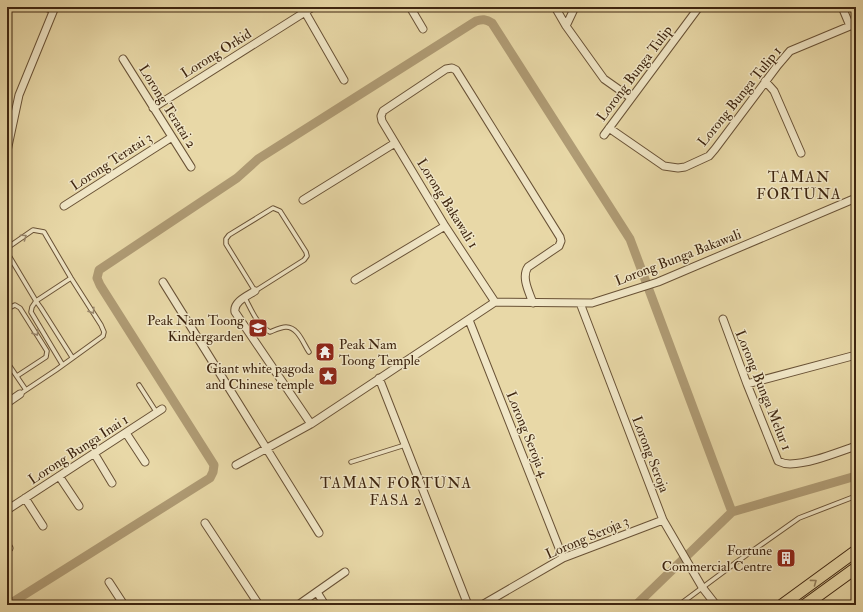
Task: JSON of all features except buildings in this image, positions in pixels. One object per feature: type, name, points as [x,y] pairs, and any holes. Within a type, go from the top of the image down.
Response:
[{"type":"main road","points":[[782,605],[856,551]]},
{"type":"main road","points":[[805,605],[856,568]]},
{"type":"main road","points":[[836,582],[856,574]]},
{"type":"street","name":"Lorong Orkid","points":[[154,108],[313,7]]},
{"type":"street","points":[[410,7],[424,29]]},
{"type":"street","points":[[555,7],[566,26],[604,79],[631,98]]},
{"type":"street","points":[[566,26],[575,7]]},
{"type":"street","name":"Lorong Bunga Tulip","points":[[604,135],[699,7]]},
{"type":"street","points":[[842,7],[853,25]]},
{"type":"street","points":[[7,151],[19,95],[55,10]]},
{"type":"street","points":[[305,12],[344,80]]},
{"type":"street","name":"Lorong Bunga Tulip 1","points":[[609,128],[664,166],[678,168],[685,167],[709,156],[715,150],[765,81],[790,51],[853,25]]},
{"type":"street","name":"Lorong Teratai 2","points":[[122,59],[191,167]]},
{"type":"street","name":"Lorong Bakawali 1","points":[[495,302],[446,226],[382,121],[381,116],[383,111],[446,69],[452,68],[456,70],[560,237],[561,241],[559,246],[528,267],[525,271],[532,303]]},
{"type":"street","points":[[765,81],[774,91],[801,153]]},
{"type":"street","name":"Lorong Teratai 3","points":[[64,206],[172,137]]},
{"type":"street","points":[[303,200],[395,143]]},
{"type":"street","name":"Lorong Bunga Bakawali","points":[[495,302],[592,303],[658,282],[856,198]]},
{"type":"street","points":[[355,280],[446,226]]},
{"type":"street","points":[[163,282],[319,533]]},
{"type":"street","points":[[255,291],[236,304],[234,308],[311,424]]},
{"type":"street","points":[[236,465],[311,424],[495,302]]},
{"type":"street","name":"Lorong Seroja","points":[[580,303],[662,520],[692,572],[716,605]]},
{"type":"street","name":"Lorong Bunga Melur 1","points":[[722,319],[778,460],[783,464],[789,464],[856,446]]},
{"type":"street","name":"Lorong Seroja 4","points":[[468,320],[563,558]]},
{"type":"street","points":[[747,384],[856,355]]},
{"type":"street","points":[[379,378],[468,605]]},
{"type":"street","points":[[7,403],[20,394]]},
{"type":"street","name":"Lorong Bunga Inai 1","points":[[7,510],[160,411]]},
{"type":"street","points":[[126,433],[146,462]]},
{"type":"street","points":[[94,454],[112,483]]},
{"type":"street","points":[[59,476],[79,506]]},
{"type":"street","points":[[25,498],[44,526]]},
{"type":"street","name":"Lorong Seroja 3","points":[[482,605],[563,558],[662,520]]},
{"type":"street","points":[[205,523],[260,605]]},
{"type":"street","points":[[298,605],[345,572]]},
{"type":"street","points":[[109,582],[124,605]]},
{"type":"street","points":[[317,592],[325,605]]},
{"type":"lane","points":[[42,7],[55,10]]},
{"type":"lane","points":[[271,209],[276,209],[280,211],[306,252],[307,256],[304,260],[255,291],[226,244],[226,239],[229,235],[271,209]]},
{"type":"lane","points":[[20,394],[103,336],[104,332],[44,232],[33,230],[7,248],[8,254],[72,357]]},
{"type":"lane","points":[[62,364],[31,312],[36,301],[71,278]]},
{"type":"lane","points":[[245,298],[264,329],[270,332],[284,327],[290,327],[296,331],[309,352]]},
{"type":"lane","points":[[7,309],[15,305],[20,308],[47,351],[46,357],[17,376]]},
{"type":"lane","points":[[7,362],[26,390]]},
{"type":"lane","points":[[139,385],[160,411]]},
{"type":"lane","points":[[351,462],[405,445]]},
{"type":"lane","points":[[679,605],[799,518],[856,496]]},
{"type":"waterway","points":[[8,605],[210,478],[213,472],[214,465],[100,285],[97,278],[99,270],[237,178],[258,159],[476,21],[480,20],[486,20],[492,23],[630,239],[732,512]]},
{"type":"waterway","points":[[636,605],[732,512],[856,476]]},
{"type":"place","name":"Peak Nam Toong Kindergarden","points":[[258,328]]},
{"type":"place","name":"Peak Nam Toong Temple","points":[[325,352]]},
{"type":"place","name":"Giant white pagoda and Chinese temple","points":[[328,376]]},
{"type":"place","name":"Fortune Commercial Centre","points":[[786,558]]},
{"type":"district","name":"TAMAN FORTUNA","points":[[799,186]]},
{"type":"district","name":"TAMAN FORTUNA FASA 2","points":[[396,492]]}]
